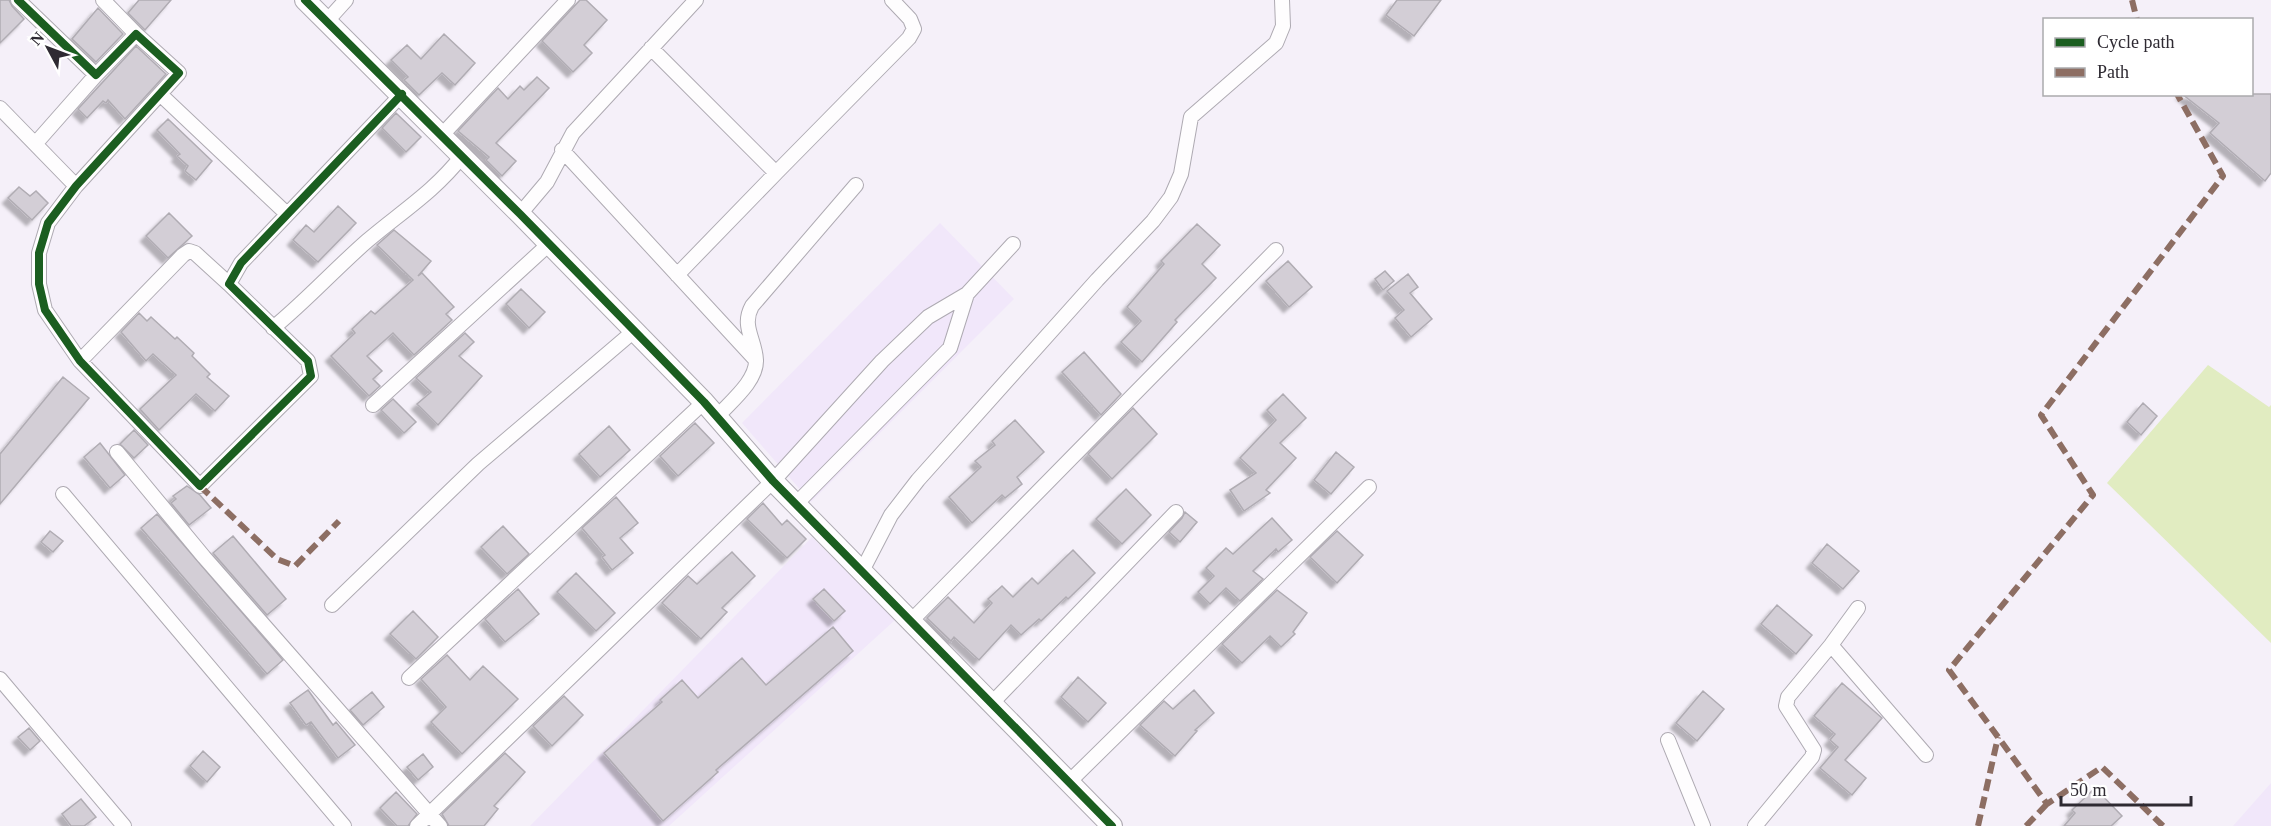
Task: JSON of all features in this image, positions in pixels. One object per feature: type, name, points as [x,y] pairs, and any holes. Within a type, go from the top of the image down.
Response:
[{"type":"street","points":[[18,0],[96,75]]},
{"type":"street","points":[[80,361],[189,251],[195,253],[229,284],[308,361],[311,376],[200,486],[80,361],[45,310],[39,284],[39,253],[48,223],[76,186],[179,73],[103,0]]},
{"type":"street","points":[[305,0],[402,94],[704,402],[796,504],[1112,826]]},
{"type":"street","points":[[327,21],[346,0]]},
{"type":"street","points":[[442,135],[568,0]]},
{"type":"street","points":[[520,214],[547,182],[573,133],[696,0]]},
{"type":"street","points":[[677,275],[909,38],[914,29],[910,19],[892,0]]},
{"type":"street","points":[[862,571],[891,514],[918,480],[1097,280],[1153,221],[1171,197],[1181,174],[1191,117],[1276,43],[1283,26],[1282,0]]},
{"type":"street","points":[[36,143],[136,34]]},
{"type":"street","points":[[651,48],[776,173]]},
{"type":"street","points":[[229,284],[241,263],[402,94]]},
{"type":"street","points":[[161,95],[286,214]]},
{"type":"street","points":[[0,108],[76,186]]},
{"type":"street","points":[[562,150],[756,360]]},
{"type":"street","points":[[273,328],[308,299],[371,237],[436,187],[462,156]]},
{"type":"street","points":[[717,417],[752,377],[756,360],[747,329],[747,315],[752,306],[856,184]]},
{"type":"street","points":[[417,826],[774,481],[897,346],[928,317],[967,294],[1013,244]]},
{"type":"street","points":[[373,405],[548,245]]},
{"type":"street","points":[[911,621],[1276,250]]},
{"type":"street","points":[[796,504],[950,348],[967,294]]},
{"type":"street","points":[[332,605],[478,464],[634,331]]},
{"type":"street","points":[[409,678],[704,402]]},
{"type":"street","points":[[117,452],[212,566],[440,826]]},
{"type":"street","points":[[1069,782],[1369,487]]},
{"type":"street","points":[[63,494],[344,826]]},
{"type":"street","points":[[992,703],[1176,512]]},
{"type":"street","points":[[1755,826],[1812,757],[1814,750],[1786,701],[1832,645],[1858,608]]},
{"type":"street","points":[[1832,645],[1926,755]]},
{"type":"street","points":[[0,679],[124,826]]},
{"type":"street","points":[[1668,740],[1703,826]]},
{"type":"shaded area","points":[[940,223],[1014,299],[811,502],[742,423]]},
{"type":"shaded area","points":[[812,537],[895,620],[669,826],[530,826]]},
{"type":"shaded area","points":[[2271,783],[2271,826],[2233,826]]},
{"type":"green space","points":[[2208,365],[2269,407],[2271,405],[2271,643],[2107,483]]},
{"type":"building","points":[[0,0],[9,0],[24,19],[0,43]]},
{"type":"building","points":[[139,0],[171,0],[145,30],[128,13]]},
{"type":"building","points":[[580,0],[586,0],[607,20],[584,45],[592,53],[573,72],[542,41]]},
{"type":"building","points":[[1397,0],[1441,0],[1414,36],[1386,15]]},
{"type":"building","points":[[98,8],[123,34],[96,62],[72,39]]},
{"type":"building","points":[[444,34],[475,63],[455,85],[442,73],[419,95],[404,80],[408,77],[391,60],[407,45],[421,59]]},
{"type":"building","points":[[136,46],[166,74],[125,119],[108,100],[106,103],[103,101],[87,118],[78,109]]},
{"type":"building","points":[[537,77],[549,88],[496,143],[516,161],[502,176],[486,160],[489,157],[458,131],[498,88],[508,99],[520,86],[524,90]]},
{"type":"building","points":[[2271,94],[2271,173],[2265,181],[2210,133],[2219,123],[2185,96]]},
{"type":"building","points":[[396,113],[421,137],[406,152],[382,128]]},
{"type":"building","points":[[168,119],[212,161],[196,180],[185,171],[188,166],[177,156],[180,154],[157,130]]},
{"type":"building","points":[[19,187],[30,196],[36,191],[48,203],[32,220],[8,198]]},
{"type":"building","points":[[338,206],[356,223],[318,262],[293,240],[306,225],[314,232]]},
{"type":"building","points":[[169,213],[192,236],[168,258],[146,236]]},
{"type":"building","points":[[1197,224],[1220,245],[1202,264],[1216,278],[1175,320],[1177,322],[1142,362],[1121,342],[1141,321],[1127,307],[1164,264],[1161,261]]},
{"type":"building","points":[[394,230],[431,261],[418,276],[422,273],[454,307],[446,314],[452,320],[414,355],[393,333],[367,356],[382,371],[373,379],[380,386],[369,396],[331,356],[355,333],[352,329],[371,311],[375,314],[413,280],[377,245]]},
{"type":"building","points":[[1288,261],[1312,287],[1289,307],[1266,281]]},
{"type":"building","points":[[1385,271],[1394,281],[1383,290],[1375,279]]},
{"type":"building","points":[[1408,274],[1418,287],[1410,293],[1432,319],[1411,337],[1395,318],[1404,310],[1387,291]]},
{"type":"building","points":[[521,289],[545,312],[529,328],[506,304]]},
{"type":"building","points":[[139,313],[147,321],[151,317],[175,339],[177,337],[194,353],[192,356],[210,374],[207,377],[229,396],[215,411],[196,394],[159,430],[140,409],[176,375],[153,354],[146,361],[121,332]]},
{"type":"building","points":[[465,333],[474,342],[459,356],[482,376],[438,425],[417,404],[431,392],[416,378]]},
{"type":"building","points":[[1084,352],[1121,394],[1101,415],[1062,372]]},
{"type":"building","points":[[63,377],[89,398],[0,504],[0,454]]},
{"type":"building","points":[[1283,394],[1306,418],[1280,443],[1296,458],[1266,490],[1270,493],[1244,511],[1230,490],[1256,473],[1240,458],[1276,420],[1267,410]]},
{"type":"building","points":[[393,399],[416,422],[404,433],[381,410]]},
{"type":"building","points":[[2143,403],[2157,416],[2141,435],[2127,422]]},
{"type":"building","points":[[1133,408],[1157,434],[1112,479],[1088,454]]},
{"type":"building","points":[[1015,420],[1044,452],[1017,477],[1022,484],[1005,498],[1002,495],[972,523],[949,497],[981,467],[975,461],[995,445],[992,441]]},
{"type":"building","points":[[695,423],[714,443],[678,476],[660,456]]},
{"type":"building","points":[[609,426],[630,450],[600,477],[579,454]]},
{"type":"building","points":[[134,430],[148,445],[134,458],[120,444]]},
{"type":"building","points":[[100,443],[125,475],[110,488],[84,457]]},
{"type":"building","points":[[1336,452],[1354,467],[1331,494],[1314,480]]},
{"type":"building","points":[[187,486],[200,495],[211,508],[189,525],[171,503],[176,499],[173,496]]},
{"type":"building","points":[[1126,489],[1151,515],[1122,544],[1096,519]]},
{"type":"building","points":[[616,497],[638,523],[620,538],[633,553],[612,570],[602,557],[605,555],[582,528]]},
{"type":"building","points":[[763,503],[782,525],[787,520],[806,539],[787,558],[747,519]]},
{"type":"building","points":[[1185,512],[1197,522],[1180,542],[1169,532]]},
{"type":"building","points":[[157,514],[283,660],[267,674],[141,528]]},
{"type":"building","points":[[1272,518],[1292,540],[1278,552],[1276,549],[1253,571],[1263,579],[1240,601],[1226,588],[1210,604],[1198,592],[1214,576],[1206,568],[1226,548],[1233,554]]},
{"type":"building","points":[[503,526],[529,554],[507,574],[481,547]]},
{"type":"building","points":[[50,531],[63,541],[53,552],[41,542]]},
{"type":"building","points":[[1337,531],[1363,555],[1337,583],[1310,557]]},
{"type":"building","points":[[233,536],[286,599],[267,615],[213,553]]},
{"type":"building","points":[[1827,544],[1859,571],[1843,589],[1812,563]]},
{"type":"building","points":[[1073,550],[1095,573],[1068,599],[1066,597],[1041,621],[1039,619],[1021,635],[1011,625],[979,660],[954,637],[951,641],[927,618],[948,597],[974,623],[992,603],[988,599],[1002,586],[1013,597],[1032,578],[1038,584]]},
{"type":"building","points":[[732,552],[755,576],[722,608],[727,612],[701,639],[662,603],[688,576],[697,584]]},
{"type":"building","points":[[576,573],[615,613],[596,631],[557,592]]},
{"type":"building","points":[[518,589],[539,614],[505,642],[485,619]]},
{"type":"building","points":[[824,589],[845,611],[834,621],[813,599]]},
{"type":"building","points":[[1277,590],[1307,613],[1293,632],[1295,634],[1281,647],[1270,636],[1242,663],[1222,644]]},
{"type":"building","points":[[1777,605],[1812,635],[1796,654],[1761,624]]},
{"type":"building","points":[[413,611],[438,637],[416,659],[390,634]]},
{"type":"building","points":[[833,627],[853,651],[716,770],[718,772],[663,821],[604,753],[662,702],[660,700],[682,680],[698,698],[742,658],[766,685]]},
{"type":"building","points":[[447,655],[470,680],[483,666],[518,699],[462,754],[431,722],[446,707],[421,679]]},
{"type":"building","points":[[1078,677],[1106,703],[1088,722],[1061,697]]},
{"type":"building","points":[[1842,683],[1882,718],[1845,760],[1866,778],[1852,795],[1820,768],[1838,747],[1830,740],[1835,734],[1814,716]]},
{"type":"building","points":[[308,690],[333,725],[336,722],[355,745],[338,758],[311,722],[306,725],[290,703]]},
{"type":"building","points":[[1194,690],[1214,713],[1195,730],[1197,731],[1175,756],[1140,725],[1164,701],[1173,709]]},
{"type":"building","points":[[1703,691],[1724,709],[1697,741],[1676,723]]},
{"type":"building","points":[[372,692],[384,707],[363,725],[350,710]]},
{"type":"building","points":[[564,696],[583,715],[552,746],[533,726]]},
{"type":"building","points":[[29,728],[40,741],[30,750],[18,737]]},
{"type":"building","points":[[203,751],[220,767],[207,782],[190,766]]},
{"type":"building","points":[[505,753],[525,772],[494,806],[498,809],[484,826],[449,826],[442,814]]},
{"type":"building","points":[[423,754],[433,767],[418,780],[407,767]]},
{"type":"building","points":[[2095,788],[2122,816],[2111,826],[2064,826],[2075,813],[2072,810]]},
{"type":"building","points":[[396,792],[417,814],[408,826],[397,826],[380,808]]},
{"type":"building","points":[[81,799],[96,817],[84,826],[71,826],[62,814]]},
{"type":"marked path","points":[[2132,0],[2136,18]]},
{"type":"marked path","points":[[2163,826],[2102,767],[2047,804],[1949,670],[2093,495],[2041,415],[2223,176],[2178,96]]},
{"type":"marked path","points":[[200,486],[277,559],[295,566],[339,521]]},
{"type":"marked path","points":[[1978,826],[1998,737]]},
{"type":"marked path","points":[[2026,826],[2047,804]]},
{"type":"cycle path","points":[[18,0],[96,75],[136,34],[179,73],[76,186],[48,223],[39,253],[39,284],[45,310],[80,361],[200,486],[311,376],[308,361],[229,284],[241,263],[402,94]]},
{"type":"cycle path","points":[[305,0],[520,214],[704,402],[773,481],[1112,826]]}]
